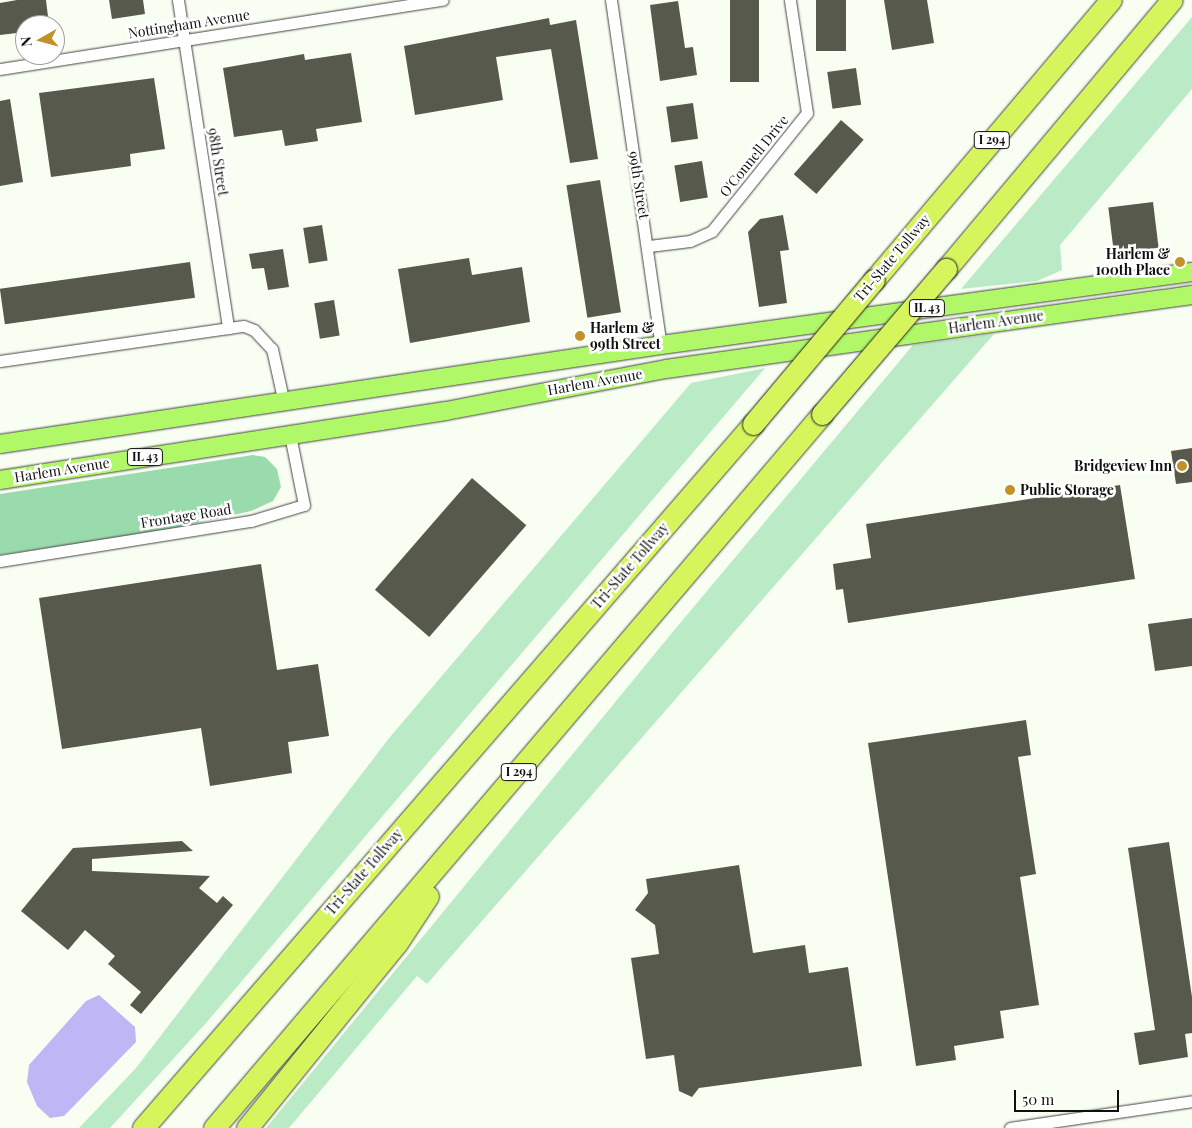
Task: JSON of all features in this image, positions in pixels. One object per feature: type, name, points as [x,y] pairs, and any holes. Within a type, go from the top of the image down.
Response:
[{"type":"highway","name":"Tri-State Tollway","points":[[143,1128],[752,424],[1111,0]]},
{"type":"highway","name":"I 294","points":[[214,1128],[946,269],[1172,0]]},
{"type":"highway","points":[[247,1128],[397,943],[478,820]]},
{"type":"main road","name":"Harlem Avenue","points":[[0,444],[662,345],[1192,272]]},
{"type":"main road","name":"Harlem Avenue","points":[[0,480],[446,411],[666,369],[1192,295]]},
{"type":"main road","name":"99th Street","points":[[662,345],[666,369]]},
{"type":"street","name":"98th Street","points":[[178,0],[228,328]]},
{"type":"street","name":"Nottingham Avenue","points":[[0,69],[442,0]]},
{"type":"street","name":"99th Street","points":[[611,0],[649,246],[662,345]]},
{"type":"street","name":"O'Connell Drive","points":[[649,246],[690,241],[712,231],[807,114],[790,0]]},
{"type":"street","points":[[0,361],[244,326],[264,338],[276,359],[284,403]]},
{"type":"street","name":"Frontage Road","points":[[0,561],[251,521],[304,505],[290,434]]},
{"type":"street","points":[[1010,1128],[1192,1101]]},
{"type":"green space","points":[[1192,17],[1192,89],[1060,245],[1062,270],[1037,281],[961,289]]},
{"type":"green space","points":[[994,334],[427,984],[417,976],[289,1128],[266,1128],[671,634],[913,345]]},
{"type":"green space","points":[[765,368],[206,1023],[110,1128],[79,1128],[136,1068],[390,737],[691,383]]},
{"type":"green space","points":[[253,455],[265,457],[277,469],[281,487],[273,501],[251,511],[161,531],[0,555],[0,494]]},
{"type":"shaded area","points":[[99,995],[135,1027],[136,1042],[64,1116],[50,1118],[37,1106],[27,1082],[29,1065],[86,1001]]},
{"type":"building","points":[[17,0],[46,0],[48,15],[15,15],[15,33],[0,35],[0,3]]},
{"type":"building","points":[[109,0],[143,0],[145,14],[112,19]]},
{"type":"building","points":[[730,0],[759,0],[759,82],[730,82]]},
{"type":"building","points":[[816,0],[846,0],[846,51],[816,51]]},
{"type":"building","points":[[884,0],[927,0],[934,43],[892,50]]},
{"type":"building","points":[[678,1],[685,48],[693,47],[697,75],[660,81],[650,5]]},
{"type":"building","points":[[549,18],[550,25],[576,20],[598,159],[570,163],[551,49],[496,57],[503,100],[415,115],[404,46]]},
{"type":"building","points":[[351,53],[362,122],[316,129],[318,141],[285,146],[282,130],[234,137],[223,68],[304,54],[305,60]]},
{"type":"building","points":[[856,68],[861,105],[832,109],[827,72]]},
{"type":"building","points":[[154,78],[165,149],[130,154],[131,166],[51,177],[39,93]]},
{"type":"building","points":[[10,99],[23,182],[0,186],[0,101]]},
{"type":"building","points":[[693,103],[698,139],[671,142],[666,107]]},
{"type":"building","points":[[841,120],[864,140],[816,194],[794,174]]},
{"type":"building","points":[[702,161],[708,198],[680,202],[674,165]]},
{"type":"building","points":[[600,180],[621,312],[587,318],[566,185]]},
{"type":"building","points":[[1153,202],[1159,248],[1114,253],[1108,207]]},
{"type":"building","points":[[783,215],[789,250],[780,251],[787,303],[759,307],[748,232],[760,219]]},
{"type":"building","points":[[322,225],[328,261],[309,264],[303,228]]},
{"type":"building","points":[[283,249],[289,287],[268,290],[264,268],[252,269],[249,254]]},
{"type":"building","points":[[469,258],[472,275],[522,267],[530,322],[410,343],[398,269]]},
{"type":"building","points":[[190,262],[195,298],[5,324],[0,289]]},
{"type":"building","points":[[334,300],[340,336],[320,339],[314,303]]},
{"type":"building","name":"Bridgeview Inn","points":[[1192,448],[1192,482],[1176,484],[1171,451]]},
{"type":"building","points":[[472,478],[526,525],[429,637],[375,590]]},
{"type":"building","points":[[1120,485],[1135,579],[848,623],[843,589],[836,590],[833,564],[871,558],[866,524]]},
{"type":"building","points":[[261,564],[277,670],[318,664],[329,736],[288,742],[292,773],[210,786],[201,728],[62,749],[39,598]]},
{"type":"building","points":[[1192,618],[1192,666],[1155,671],[1148,624]]},
{"type":"building","points":[[1026,720],[1031,755],[1018,757],[1036,874],[1020,877],[1039,1005],[1000,1011],[1004,1038],[954,1046],[956,1060],[916,1066],[868,743]]},
{"type":"building","points":[[182,841],[193,851],[92,859],[92,871],[210,876],[199,888],[217,903],[223,896],[233,905],[141,1014],[130,1005],[141,992],[108,964],[115,956],[85,930],[68,950],[21,911],[73,848]]},
{"type":"building","points":[[1169,842],[1192,997],[1192,1033],[1185,1034],[1188,1057],[1139,1065],[1134,1033],[1155,1030],[1128,848]]},
{"type":"building","points":[[739,865],[753,953],[805,945],[809,973],[848,967],[862,1066],[699,1088],[692,1097],[679,1091],[674,1055],[646,1059],[631,958],[659,954],[655,925],[635,910],[648,893],[646,879]]},
{"type":"place","name":"Harlem & 100th Place","points":[[1180,262]]},
{"type":"place","name":"Harlem & 99th Street","points":[[580,336]]},
{"type":"place","name":"Bridgeview Inn","points":[[1182,466]]},
{"type":"place","name":"Public Storage","points":[[1010,490]]}]
